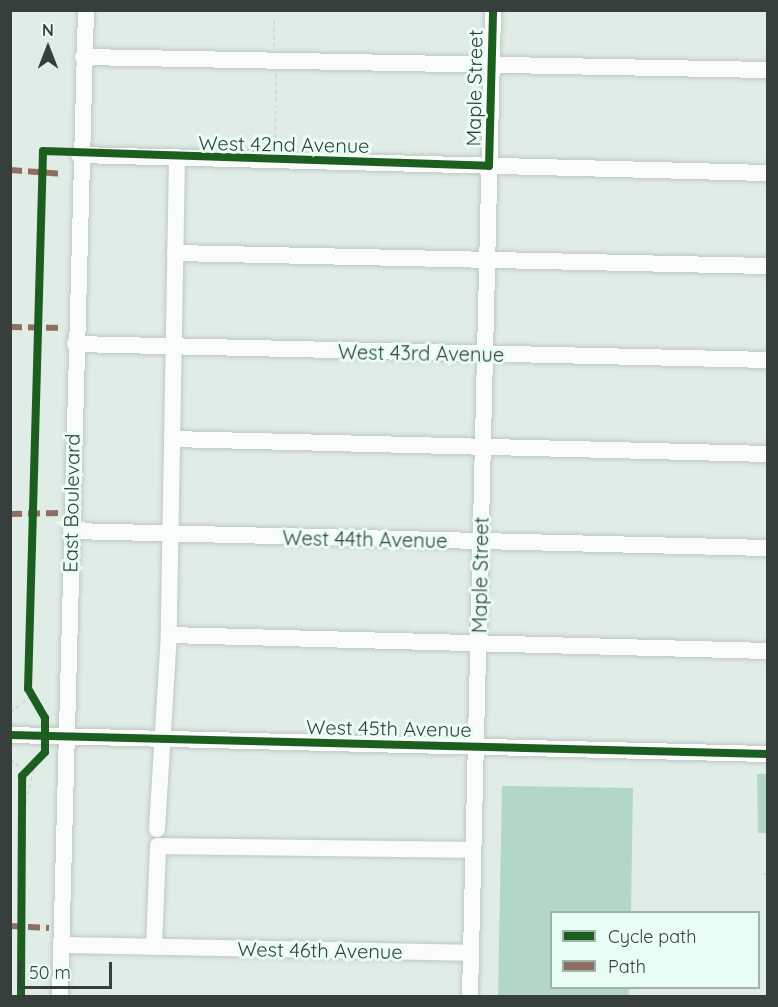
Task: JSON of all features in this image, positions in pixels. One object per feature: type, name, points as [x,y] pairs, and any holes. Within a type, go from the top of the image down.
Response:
[{"type":"street","name":"East Boulevard","points":[[60,996],[79,155],[86,10]]},
{"type":"street","name":"Maple Street","points":[[470,996],[493,10]]},
{"type":"street","points":[[83,57],[768,70]]},
{"type":"street","name":"West 42nd Avenue","points":[[79,155],[768,173]]},
{"type":"street","points":[[157,829],[169,635],[177,158]]},
{"type":"street","points":[[175,254],[768,266]]},
{"type":"street","name":"West 43rd Avenue","points":[[75,344],[768,360]]},
{"type":"street","points":[[172,439],[768,454]]},
{"type":"street","name":"West 44th Avenue","points":[[70,531],[768,548]]},
{"type":"street","points":[[169,635],[768,651]]},
{"type":"street","name":"West 45th Avenue","points":[[10,735],[46,748],[65,737],[768,754]]},
{"type":"street","points":[[154,947],[158,846],[473,850]]},
{"type":"street","name":"West 46th Avenue","points":[[61,945],[471,953]]},
{"type":"path","points":[[274,20],[274,51]]},
{"type":"path","points":[[276,65],[276,101]]},
{"type":"path","points":[[274,145],[276,106]]},
{"type":"path","points":[[10,713],[31,697]]},
{"type":"path","points":[[24,821],[27,773],[46,748]]},
{"type":"path","points":[[10,759],[27,773]]},
{"type":"path","points":[[763,874],[768,874]]},
{"type":"green space","points":[[757,774],[767,774],[767,833],[758,833]]},
{"type":"green space","points":[[502,786],[633,788],[631,911],[550,911],[550,989],[629,989],[629,996],[498,996]]},
{"type":"marked path","points":[[10,170],[64,174]]},
{"type":"marked path","points":[[10,327],[64,328]]},
{"type":"marked path","points":[[10,514],[61,513]]},
{"type":"marked path","points":[[10,926],[49,928]]},
{"type":"cycle path","points":[[21,996],[22,776],[45,752],[45,718],[28,689],[43,151],[489,166],[493,10]]},
{"type":"cycle path","points":[[10,735],[768,754]]}]
